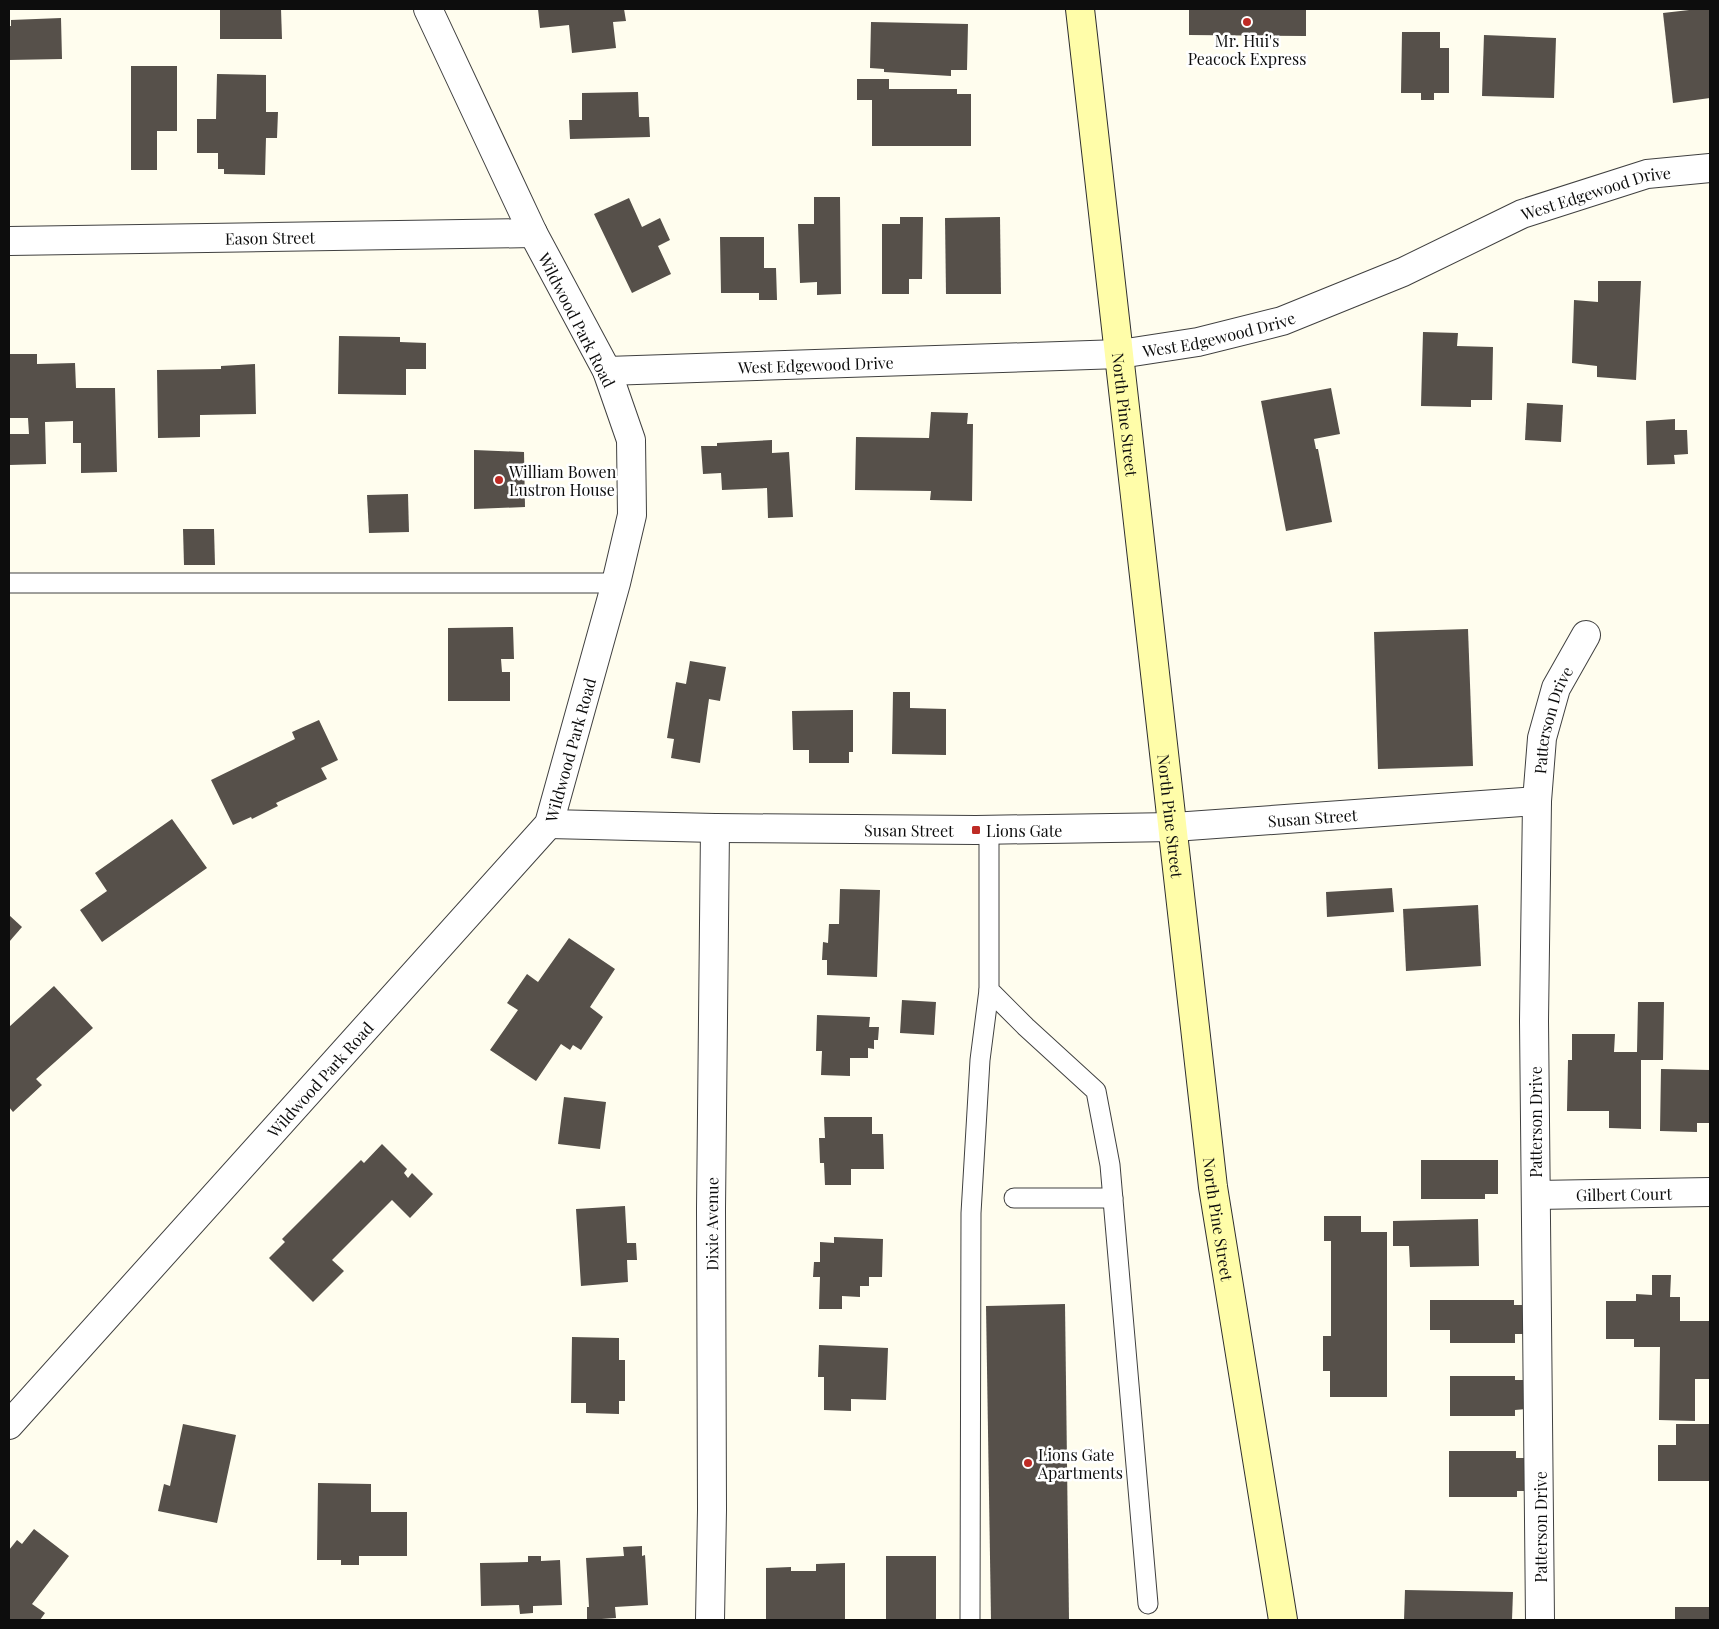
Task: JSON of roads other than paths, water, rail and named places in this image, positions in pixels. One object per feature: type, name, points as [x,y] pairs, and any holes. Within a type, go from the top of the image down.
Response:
[{"type":"main road","name":"North Pine Street","points":[[1080,9],[1213,1186],[1283,1620]]},
{"type":"street","name":"Wildwood Park Road","points":[[9,1425],[549,824],[616,583],[632,515],[631,440],[607,371],[533,233],[428,9]]},
{"type":"street","name":"West Edgewood Drive","points":[[607,371],[1120,354],[1198,342],[1282,321],[1403,272],[1522,214],[1647,174],[1710,168]]},
{"type":"street","name":"Eason Street","points":[[9,241],[533,233]]},
{"type":"street","name":"Patterson Drive","points":[[1540,1620],[1534,1021],[1537,801],[1542,738],[1556,688],[1586,635]]},
{"type":"street","name":"Susan Street","points":[[549,824],[715,828],[989,830],[1174,828],[1537,801]]},
{"type":"street","name":"Dixie Avenue","points":[[710,1620],[715,828]]},
{"type":"street","name":"Gilbert Court","points":[[1536,1195],[1710,1192]]},
{"type":"lane","points":[[9,583],[616,583]]},
{"type":"lane","points":[[970,1620],[971,1214],[980,1060],[989,990],[989,830]]},
{"type":"lane","points":[[989,990],[1026,1027],[1096,1091],[1110,1165],[1148,1604]]},
{"type":"lane","points":[[1014,1198],[1113,1198]]},
{"type":"place","name":"Mr. Hui's Peacock Express","points":[[1247,22]]},
{"type":"place","name":"William Bowen Lustron House","points":[[499,480]]},
{"type":"place","name":"Lions Gate","points":[[976,830]]},
{"type":"place","name":"Lions Gate Apartments","points":[[1028,1463]]}]
